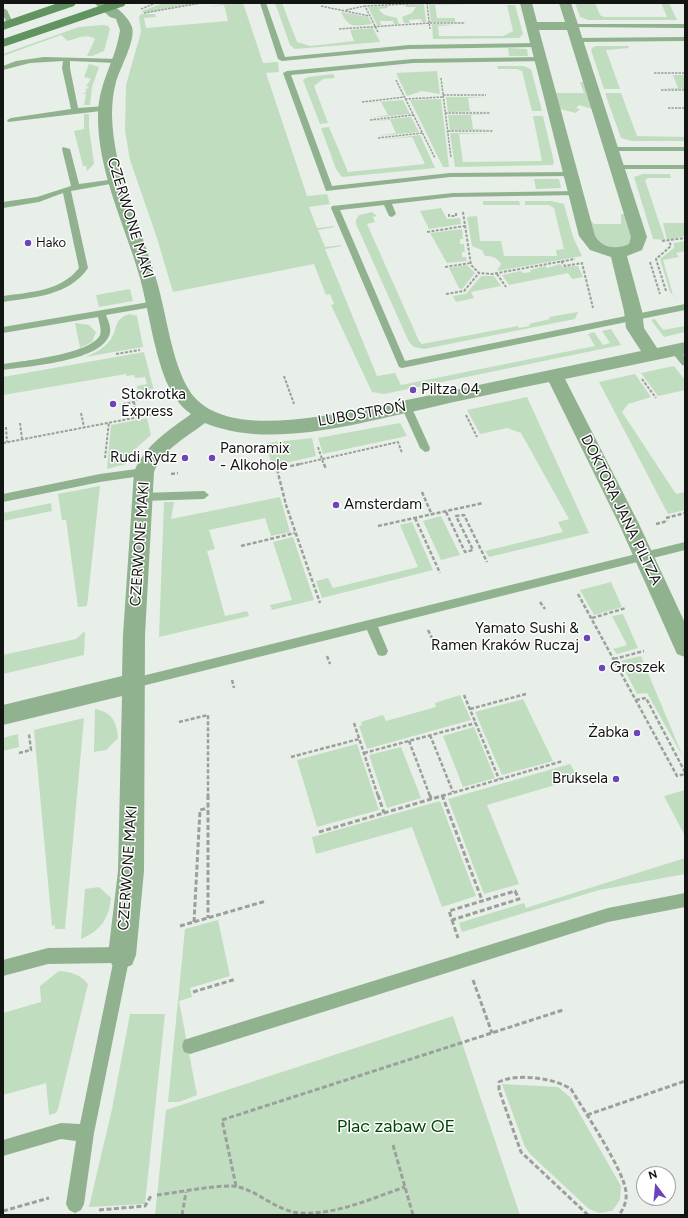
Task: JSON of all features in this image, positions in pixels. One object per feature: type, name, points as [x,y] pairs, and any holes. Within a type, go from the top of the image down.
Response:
[{"type":"main road","points":[[7,24],[70,3]]},
{"type":"main road","points":[[3,43],[103,5]]},
{"type":"street","points":[[526,3],[586,236],[590,242],[601,250],[618,253],[632,249],[638,244],[639,239],[565,3]]},
{"type":"street","name":"CZERWONE MAKI","points":[[103,5],[121,8],[126,30],[108,86],[106,108],[107,140],[116,181],[155,304],[167,355],[178,386],[188,403],[204,414],[157,450],[149,460],[144,472],[135,616],[131,871],[122,955]]},
{"type":"street","points":[[532,26],[572,26]]},
{"type":"street","points":[[618,253],[634,311],[637,332],[653,355]]},
{"type":"street","name":"LUBOSTROŃ","points":[[204,414],[234,425],[280,426],[356,416],[653,355],[682,353]]},
{"type":"street","name":"DOKTORA JANA PILTZA","points":[[554,375],[644,556],[685,647]]},
{"type":"street","points":[[3,715],[134,683]]},
{"type":"lane","points":[[263,3],[282,59],[409,46],[537,45]]},
{"type":"lane","points":[[4,10],[7,24]]},
{"type":"lane","points":[[572,26],[685,26]]},
{"type":"lane","points":[[666,39],[670,48]]},
{"type":"lane","points":[[577,40],[685,39]]},
{"type":"lane","points":[[541,59],[454,59],[372,64],[287,73],[329,189],[450,175],[570,174]]},
{"type":"lane","points":[[454,59],[456,69]]},
{"type":"lane","points":[[67,60],[66,68],[75,106],[74,111]]},
{"type":"lane","points":[[3,68],[23,62],[67,60],[116,61]]},
{"type":"lane","points":[[372,64],[377,73]]},
{"type":"lane","points":[[11,120],[106,108]]},
{"type":"lane","points":[[66,149],[76,188]]},
{"type":"lane","points":[[611,149],[685,149]]},
{"type":"lane","points":[[616,167],[685,167]]},
{"type":"lane","points":[[3,205],[39,198],[66,189],[116,181]]},
{"type":"lane","points":[[3,299],[58,288],[74,280],[84,268],[66,189]]},
{"type":"lane","points":[[576,193],[474,194],[335,208],[402,364],[685,307]]},
{"type":"lane","points":[[474,194],[476,205]]},
{"type":"lane","points":[[387,202],[392,214]]},
{"type":"lane","points":[[3,330],[155,304]]},
{"type":"lane","points":[[3,367],[81,353],[95,347],[102,341],[105,334],[101,313]]},
{"type":"lane","points":[[406,406],[426,448]]},
{"type":"lane","points":[[3,498],[128,473],[144,472]]},
{"type":"lane","points":[[142,497],[204,495]]},
{"type":"lane","points":[[134,683],[685,546]]},
{"type":"lane","points":[[370,624],[382,651]]},
{"type":"lane","points":[[190,1046],[608,915],[685,900]]},
{"type":"lane","points":[[3,968],[48,956],[122,955],[86,1133],[74,1204]]},
{"type":"lane","points":[[3,1148],[61,1131],[86,1133]]},
{"type":"path","points":[[140,9],[156,3]]},
{"type":"path","points":[[145,14],[201,3]]},
{"type":"path","points":[[426,3],[470,3]]},
{"type":"path","points":[[321,6],[370,16]]},
{"type":"path","points":[[344,11],[365,6]]},
{"type":"path","points":[[339,28],[429,23],[465,23]]},
{"type":"path","points":[[654,73],[685,73]]},
{"type":"path","points":[[441,83],[451,161]]},
{"type":"path","points":[[399,85],[437,163]]},
{"type":"path","points":[[661,90],[685,90]]},
{"type":"path","points":[[362,102],[405,98],[486,95]]},
{"type":"path","points":[[668,108],[685,108]]},
{"type":"path","points":[[445,113],[490,113]]},
{"type":"path","points":[[370,120],[413,115]]},
{"type":"path","points":[[448,131],[493,131]]},
{"type":"path","points":[[378,138],[422,133]]},
{"type":"path","points":[[462,207],[471,263],[474,269],[479,273],[497,274],[566,260]]},
{"type":"path","points":[[427,232],[465,226]]},
{"type":"path","points":[[662,241],[685,238]]},
{"type":"path","points":[[667,293],[656,259],[671,246],[669,241]]},
{"type":"path","points":[[561,261],[565,266],[582,263],[593,309]]},
{"type":"path","points":[[445,267],[471,263]]},
{"type":"path","points":[[446,294],[464,291],[479,273]]},
{"type":"path","points":[[497,274],[506,287]]},
{"type":"path","points":[[284,376],[296,407]]},
{"type":"path","points":[[645,382],[656,398]]},
{"type":"path","points":[[123,404],[134,402],[138,397],[159,394]]},
{"type":"path","points":[[134,402],[137,417]]},
{"type":"path","points":[[3,443],[165,412]]},
{"type":"path","points":[[81,413],[84,427]]},
{"type":"path","points":[[469,420],[477,437]]},
{"type":"path","points":[[20,423],[22,439]]},
{"type":"path","points":[[6,427],[7,442]]},
{"type":"path","points":[[320,603],[295,533],[277,469],[398,442],[402,453]]},
{"type":"path","points":[[318,451],[326,469]]},
{"type":"path","points":[[422,492],[432,515]]},
{"type":"path","points":[[378,526],[483,503]]},
{"type":"path","points":[[446,512],[464,552],[473,550],[456,516],[464,515],[487,562]]},
{"type":"path","points":[[666,518],[685,513]]},
{"type":"path","points":[[415,518],[440,574]]},
{"type":"path","points":[[241,546],[295,533]]},
{"type":"path","points":[[574,587],[677,776],[685,773],[646,698],[636,700]]},
{"type":"path","points":[[592,618],[626,608]]},
{"type":"path","points":[[614,659],[644,651]]},
{"type":"path","points":[[470,709],[526,694]]},
{"type":"path","points":[[464,695],[500,779]]},
{"type":"path","points":[[179,722],[208,715],[208,918]]},
{"type":"path","points":[[354,723],[384,813]]},
{"type":"path","points":[[364,753],[476,723]]},
{"type":"path","points":[[430,735],[453,792]]},
{"type":"path","points":[[291,757],[359,739]]},
{"type":"path","points":[[410,740],[431,799]]},
{"type":"path","points":[[19,753],[31,750],[30,745]]},
{"type":"path","points":[[319,832],[563,761]]},
{"type":"path","points":[[442,795],[482,900]]},
{"type":"path","points":[[194,922],[200,810],[208,808]]},
{"type":"path","points":[[452,920],[519,899],[515,890],[449,911],[452,920],[466,960],[492,1033]]},
{"type":"path","points":[[180,926],[266,901]]},
{"type":"path","points":[[193,992],[236,979]]},
{"type":"path","points":[[236,1186],[222,1120],[563,1010]]},
{"type":"path","points":[[588,1215],[521,1152],[499,1090],[499,1082],[505,1079],[559,1081],[571,1089],[622,1176],[626,1187],[627,1197],[619,1215]]},
{"type":"path","points":[[587,1115],[685,1082]]},
{"type":"path","points":[[392,1145],[413,1215]]},
{"type":"path","points":[[157,1195],[236,1186],[282,1208],[299,1212],[316,1213],[332,1210],[405,1187]]},
{"type":"path","points":[[182,1215],[186,1192]]},
{"type":"path","points":[[90,1211],[145,1206],[150,1196]]},
{"type":"path","points":[[3,1212],[49,1198]]},
{"type":"green space","points":[[163,3],[197,3],[144,13],[142,11]]},
{"type":"green space","points":[[227,3],[243,3],[263,63],[278,62],[279,72],[266,73],[307,196],[327,194],[330,204],[309,207],[317,228],[335,227],[318,230],[325,247],[342,245],[325,249],[377,376],[395,373],[401,385],[595,346],[588,334],[594,332],[603,345],[610,343],[602,331],[611,329],[621,345],[384,394],[372,392],[331,305],[334,304],[330,294],[326,295],[314,264],[173,292],[157,238],[130,160],[125,131],[126,85],[141,32],[139,17],[141,14],[155,14],[156,17],[144,18],[146,28],[228,21],[224,5],[210,7]]},
{"type":"green space","points":[[275,3],[282,3],[297,42],[310,46],[354,41],[350,30],[373,28],[380,42],[295,49],[290,45]]},
{"type":"green space","points":[[575,3],[595,3],[600,15],[604,17],[667,17],[661,3],[669,3],[677,20],[588,20],[580,17]]},
{"type":"green space","points":[[424,4],[426,22],[422,22],[421,19],[409,20],[410,23],[404,23],[402,17],[412,13],[416,7],[406,7],[405,5]]},
{"type":"green space","points":[[429,4],[467,5],[435,5],[437,18],[455,18],[455,22],[431,22]]},
{"type":"green space","points":[[507,5],[515,5],[523,34],[519,38],[433,39],[432,24],[455,25],[438,26],[439,36],[503,36],[513,31]]},
{"type":"green space","points":[[387,6],[388,8],[379,9],[380,11],[384,14],[397,18],[399,24],[394,24],[393,21],[380,21],[381,25],[377,25],[368,7]]},
{"type":"green space","points":[[341,12],[368,17],[372,24],[356,26],[350,24]]},
{"type":"green space","points":[[108,26],[110,29],[104,51],[92,56],[87,56],[95,39],[85,36],[68,41],[61,35],[3,56],[3,54],[79,27]]},
{"type":"green space","points":[[628,46],[629,48],[606,50],[620,89],[604,89],[591,50],[593,47]]},
{"type":"green space","points":[[508,48],[527,49],[528,56],[509,56]]},
{"type":"green space","points":[[89,64],[99,67],[92,87],[90,105],[84,105],[86,94],[83,94],[87,91],[85,90],[89,87],[86,86],[91,79],[84,77]]},
{"type":"green space","points":[[497,66],[523,66],[531,69],[542,111],[532,111],[522,71],[517,69],[498,69]]},
{"type":"green space","points":[[437,71],[440,94],[422,91],[407,96],[396,73]]},
{"type":"green space","points":[[333,74],[335,78],[323,79],[314,86],[328,123],[320,124],[303,80],[308,77]]},
{"type":"green space","points":[[673,75],[685,75],[685,89],[661,89],[678,88]]},
{"type":"green space","points":[[580,82],[584,82],[592,109],[579,105],[576,108],[580,109],[576,113],[560,109],[555,93],[584,93]]},
{"type":"green space","points":[[605,93],[621,93],[637,136],[685,137],[685,141],[632,141],[621,138]]},
{"type":"green space","points":[[446,97],[487,97],[468,98],[470,111],[489,111],[448,112]]},
{"type":"green space","points":[[441,99],[449,167],[443,167],[410,100]]},
{"type":"green space","points":[[403,100],[410,114],[370,118],[388,115],[381,102],[363,103]]},
{"type":"green space","points":[[84,114],[89,114],[89,128],[94,164],[87,171],[86,166],[83,166],[74,131],[84,129]]},
{"type":"green space","points":[[490,114],[471,115],[473,129],[493,130],[450,130],[448,115]]},
{"type":"green space","points":[[533,116],[543,116],[554,162],[553,165],[455,167],[450,133],[493,133],[459,134],[463,162],[542,161]]},
{"type":"green space","points":[[411,117],[419,132],[377,136],[396,133],[390,120],[371,121]]},
{"type":"green space","points":[[329,127],[348,172],[425,164],[412,137],[379,140],[420,135],[435,168],[342,177],[336,169],[321,128]]},
{"type":"green space","points":[[643,174],[670,174],[671,178],[648,178],[645,180],[665,240],[653,239],[634,177]]},
{"type":"green space","points":[[534,179],[559,179],[561,188],[536,189]]},
{"type":"green space","points":[[483,201],[519,201],[520,205],[483,205]]},
{"type":"green space","points":[[525,201],[552,201],[564,204],[573,237],[582,256],[497,271],[501,264],[496,258],[485,256],[482,250],[472,246],[467,217],[477,216],[480,241],[501,241],[504,256],[557,256],[556,250],[564,249],[554,208],[549,205],[525,205]]},
{"type":"green space","points":[[441,208],[447,219],[460,218],[461,224],[429,229],[420,211]]},
{"type":"green space","points":[[372,212],[377,216],[373,217],[375,222],[367,224],[419,341],[422,344],[518,326],[519,328],[530,326],[529,324],[550,319],[549,317],[578,312],[575,319],[424,349],[414,347],[409,342],[356,224],[356,220],[359,215]]},
{"type":"green space","points":[[621,214],[625,214],[632,237],[631,243],[617,248],[595,240],[588,218],[594,224],[621,224]]},
{"type":"green space","points":[[663,223],[685,223],[685,236],[667,240]]},
{"type":"green space","points":[[462,229],[463,239],[460,239],[460,244],[464,244],[465,252],[462,252],[462,257],[466,257],[467,261],[447,263],[430,233]]},
{"type":"green space","points":[[685,241],[685,251],[676,253],[679,257],[663,260],[673,295],[670,292],[660,259],[674,248],[674,243]]},
{"type":"green space","points":[[560,264],[563,267],[578,266],[583,277],[572,279],[568,273],[509,285],[502,275],[521,271],[523,273],[531,272],[530,270],[545,266],[547,268]]},
{"type":"green space","points":[[467,265],[475,273],[462,289],[459,288],[449,268]]},
{"type":"green space","points":[[481,276],[494,276],[501,286],[471,292],[474,298],[456,302],[453,296],[466,294]]},
{"type":"green space","points":[[130,289],[133,301],[99,307],[96,295]]},
{"type":"green space","points":[[129,314],[137,316],[143,347],[85,357],[103,348],[111,339],[120,319]]},
{"type":"green space","points":[[655,319],[663,330],[685,326],[685,332],[664,337],[651,320]]},
{"type":"green space","points":[[75,323],[89,325],[96,332],[92,342],[80,348]]},
{"type":"green space","points":[[144,352],[154,391],[148,392],[148,390],[138,392],[137,386],[147,384],[145,377],[135,378],[134,375],[126,376],[126,374],[3,395],[3,377]]},
{"type":"green space","points":[[674,366],[685,380],[685,390],[658,396],[641,373]]},
{"type":"green space","points":[[635,374],[651,397],[628,404],[622,412],[676,494],[685,492],[685,510],[668,514],[599,382]]},
{"type":"green space","points":[[527,397],[589,533],[489,557],[485,551],[563,532],[558,522],[569,519],[521,433],[507,428],[480,434],[467,410]]},
{"type":"green space","points":[[147,418],[151,435],[133,451],[126,464],[107,469],[111,425]]},
{"type":"green space","points":[[400,423],[407,436],[323,454],[318,438]]},
{"type":"green space","points":[[312,438],[316,456],[272,466],[266,443]]},
{"type":"green space","points":[[100,486],[87,606],[78,607],[66,520],[62,520],[58,494]]},
{"type":"green space","points":[[280,497],[290,532],[271,536],[265,518],[209,530],[215,549],[207,551],[225,616],[247,611],[249,616],[159,637],[164,502],[174,502],[171,519]]},
{"type":"green space","points":[[51,503],[52,511],[3,521],[3,513]]},
{"type":"green space","points":[[441,516],[460,555],[441,560],[423,521]]},
{"type":"green space","points":[[412,522],[433,570],[322,598],[316,581],[328,578],[333,588],[418,567],[400,525]]},
{"type":"green space","points":[[293,537],[314,600],[272,610],[270,605],[292,600],[273,542]]},
{"type":"green space","points":[[611,582],[622,607],[594,615],[580,590]]},
{"type":"green space","points":[[623,614],[638,648],[617,654],[613,649],[627,645],[612,616]]},
{"type":"green space","points":[[85,631],[84,655],[3,674],[3,655],[76,639]]},
{"type":"green space","points":[[641,656],[683,757],[647,693],[637,694],[620,661]]},
{"type":"green space","points":[[460,695],[471,720],[367,749],[359,726],[362,725],[361,722],[383,715],[386,721],[436,707],[435,703]]},
{"type":"green space","points":[[523,699],[553,761],[502,775],[475,712]]},
{"type":"green space","points":[[95,709],[101,710],[109,715],[115,723],[118,738],[106,750],[94,752]]},
{"type":"green space","points":[[84,718],[65,929],[55,929],[55,925],[52,926],[34,730]]},
{"type":"green space","points":[[474,727],[495,778],[463,787],[443,736]]},
{"type":"green space","points":[[18,734],[19,747],[3,751],[3,738]]},
{"type":"green space","points":[[357,744],[379,810],[317,827],[297,760]]},
{"type":"green space","points":[[401,747],[421,798],[387,808],[369,755]]},
{"type":"green space","points":[[570,764],[579,778],[487,805],[519,884],[484,894],[448,799]]},
{"type":"green space","points":[[685,790],[685,836],[664,796]]},
{"type":"green space","points":[[440,801],[476,896],[442,907],[412,827],[316,854],[312,837]]},
{"type":"green space","points":[[685,858],[685,874],[599,890],[462,932],[459,923],[524,903],[526,908]]},
{"type":"green space","points":[[99,887],[111,898],[106,918],[98,928],[88,936],[81,939],[85,889]]},
{"type":"green space","points":[[218,920],[230,976],[190,988],[192,997],[179,1001],[197,1095],[179,1102],[168,1102],[185,929]]},
{"type":"green space","points":[[59,971],[75,974],[88,984],[58,1109],[56,1113],[49,1115],[46,1083],[3,1095],[3,1013],[41,1002],[40,986]]},
{"type":"green space","points":[[130,1014],[165,1014],[145,1204],[89,1207],[112,1109]]},
{"type":"green space","name":"Plac zabaw OE","points":[[453,1016],[520,1215],[155,1215],[166,1110]]},
{"type":"green space","points":[[502,1084],[558,1087],[570,1097],[621,1186],[620,1200],[612,1211],[599,1213],[589,1209],[530,1154],[525,1147]]},
{"type":"place","name":"Hako","points":[[28,243]]},
{"type":"place","name":"Piltza 04","points":[[413,390]]},
{"type":"place","name":"Stokrotka Express","points":[[113,404]]},
{"type":"place","name":"Rudi Rydz","points":[[185,458]]},
{"type":"place","name":"Panoramix - Alkohole","points":[[212,458]]},
{"type":"place","name":"Amsterdam","points":[[336,505]]},
{"type":"place","name":"Yamato Sushi & Ramen Kraków Ruczaj","points":[[587,638]]},
{"type":"place","name":"Groszek","points":[[602,668]]},
{"type":"place","name":"Żabka","points":[[637,733]]},
{"type":"place","name":"Bruksela","points":[[616,779]]}]
